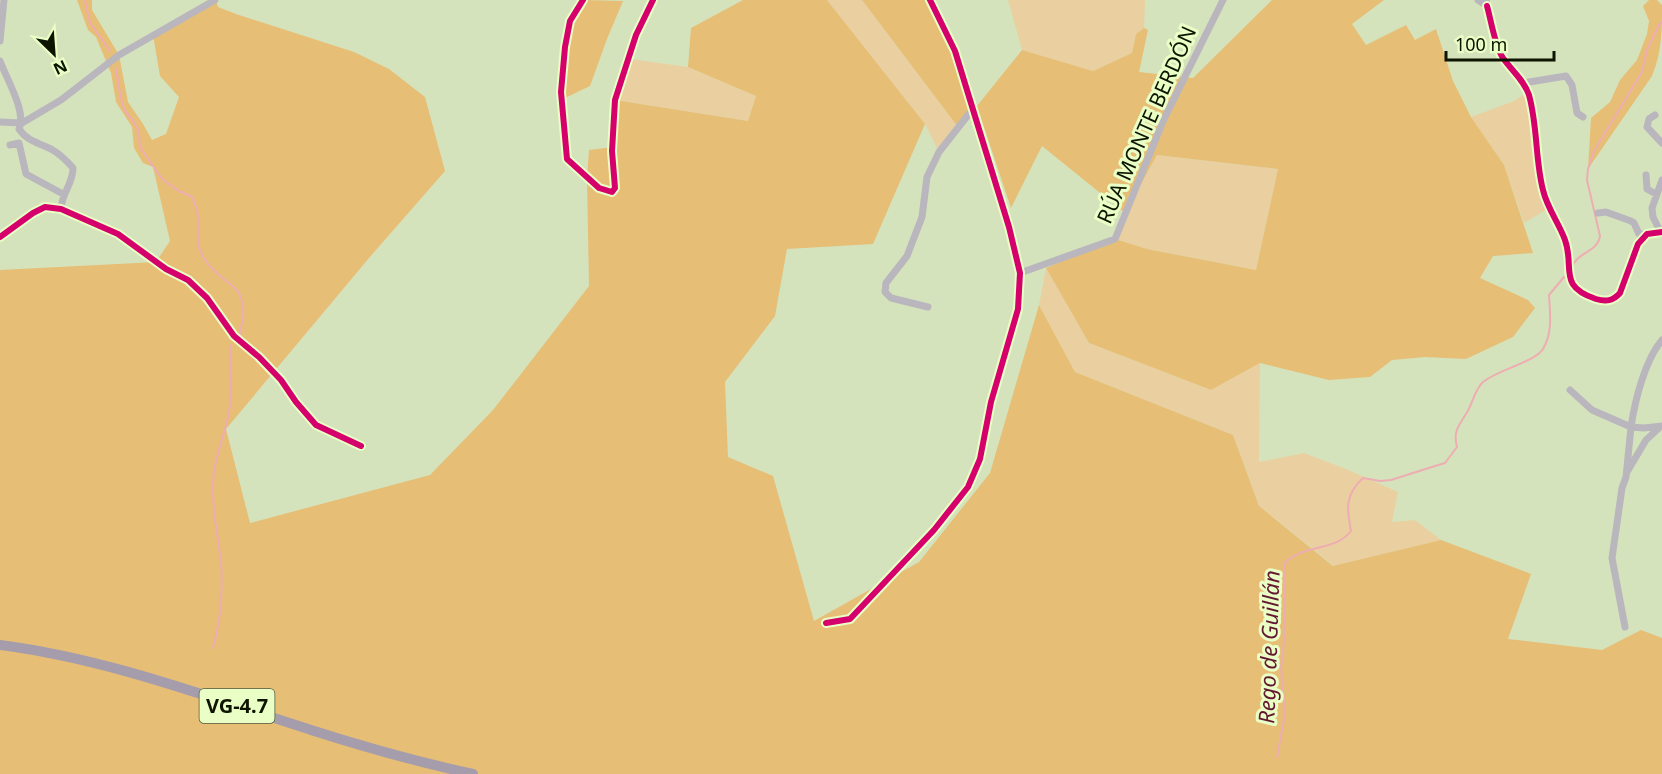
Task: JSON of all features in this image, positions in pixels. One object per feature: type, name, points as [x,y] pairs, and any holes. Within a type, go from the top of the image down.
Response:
[{"type":"highway","name":"VG-4.7","points":[[0,645],[92,662],[155,679],[413,761],[473,774]]},
{"type":"street","points":[[0,41],[4,0]]},
{"type":"street","points":[[61,208],[63,194],[73,176],[74,168],[54,151],[24,137],[19,129],[22,123],[61,100],[119,55],[215,0]]},
{"type":"street","points":[[583,0],[570,21],[565,47],[561,92],[567,159],[599,188],[612,192],[615,188],[612,151],[615,100],[636,35],[653,0]]},
{"type":"street","points":[[826,623],[850,619],[934,530],[968,487],[980,459],[991,402],[1018,309],[1020,273],[1009,227],[955,51],[930,0]]},
{"type":"street","points":[[1213,0],[1222,1]]},
{"type":"street","points":[[1478,0],[1486,3],[1501,57],[1523,82],[1528,92],[1536,128],[1543,192],[1565,240],[1569,276],[1578,291],[1606,301],[1616,298],[1620,293],[1638,244],[1647,234]]},
{"type":"street","name":"RÚA MONTE BERDÓN","points":[[1020,273],[1115,239],[1164,119],[1222,1]]},
{"type":"street","points":[[0,61],[10,81],[22,123]]},
{"type":"street","points":[[0,76],[10,81]]},
{"type":"street","points":[[1523,82],[1566,76],[1572,85],[1577,113],[1583,117]]},
{"type":"street","points":[[928,308],[891,298],[885,292],[886,283],[907,256],[922,217],[927,177],[939,152],[972,110]]},
{"type":"street","points":[[1655,115],[1649,119],[1647,127],[1662,143]]},
{"type":"street","points":[[0,122],[22,123]]},
{"type":"street","points":[[10,145],[19,143],[22,148],[26,174],[63,194]]},
{"type":"street","points":[[1646,175],[1647,189],[1656,194]]},
{"type":"street","points":[[1598,213],[1606,212],[1631,221],[1639,234],[1661,232],[1653,218],[1652,208],[1662,180]]},
{"type":"street","points":[[0,237],[45,207],[61,208],[118,234],[166,269],[188,280],[207,298],[234,336],[281,380],[316,425],[361,446]]},
{"type":"street","points":[[1625,627],[1612,558],[1638,391],[1654,350],[1662,339]]},
{"type":"street","points":[[1570,390],[1592,410],[1631,427],[1661,426]]},
{"type":"street","points":[[1626,472],[1646,440],[1661,426]]},
{"type":"shaded area","points":[[77,0],[92,0],[92,10],[119,55],[128,102],[152,140],[166,134],[179,97],[160,76],[153,35],[216,0],[218,7],[236,14],[354,52],[389,69],[425,97],[445,171],[226,429],[250,523],[430,475],[493,410],[589,286],[587,178],[589,150],[613,147],[615,100],[748,121],[756,96],[688,67],[691,28],[743,0],[827,0],[925,124],[873,244],[787,249],[775,316],[725,382],[728,457],[773,476],[814,621],[919,562],[990,473],[1039,305],[1075,372],[1233,435],[1259,506],[1333,566],[1441,540],[1531,574],[1508,639],[1602,650],[1641,630],[1662,638],[1662,774],[0,774],[0,270],[156,262],[170,241],[153,167],[143,163],[134,148],[132,127],[116,102],[111,73],[96,37],[88,30]]},
{"type":"shaded area","points":[[583,0],[623,1],[590,86],[565,98],[562,89],[563,64],[574,20]]},
{"type":"shaded area","points":[[827,0],[862,0],[958,127],[939,152],[925,124]]},
{"type":"shaded area","points":[[862,0],[931,0],[955,51],[972,110],[958,127]]},
{"type":"shaded area","points":[[1008,0],[1145,0],[1144,28],[1136,34],[1132,53],[1093,71],[1022,50]]},
{"type":"shaded area","points":[[1272,0],[1384,0],[1352,24],[1366,45],[1406,25],[1415,40],[1436,29],[1453,81],[1471,117],[1504,165],[1533,253],[1493,256],[1480,278],[1528,300],[1535,308],[1513,337],[1466,359],[1425,357],[1392,360],[1370,377],[1329,380],[1260,363],[1211,390],[1089,343],[1046,268],[1115,239],[1147,249],[1256,270],[1278,169],[1157,155],[1125,213],[1042,146],[1011,208],[977,106],[1022,50],[1093,71],[1132,53],[1136,34],[1144,28],[1148,30],[1139,72],[1193,78]]},
{"type":"shaded area","points":[[1649,0],[1657,0],[1662,5],[1661,41],[1652,76],[1588,169],[1591,118],[1610,102],[1620,80],[1637,60],[1647,34],[1649,21],[1643,6]]},
{"type":"shaded area","points":[[630,59],[688,67],[756,96],[748,121],[615,100]]},
{"type":"shaded area","points":[[1528,92],[1540,175],[1549,208],[1524,223],[1504,165],[1471,117],[1514,101]]},
{"type":"shaded area","points":[[1157,155],[1278,169],[1256,270],[1147,249],[1115,239],[1125,213]]},
{"type":"shaded area","points":[[1046,268],[1089,343],[1211,390],[1260,363],[1259,462],[1304,453],[1346,469],[1398,492],[1392,522],[1415,520],[1441,540],[1334,566],[1259,506],[1233,435],[1075,372],[1039,305]]},
{"type":"waterway","points":[[85,0],[90,23],[110,51]]},
{"type":"waterway","name":"Rego de Guillán","points":[[1572,267],[1578,258],[1595,246],[1600,236],[1587,180],[1594,151],[1642,72],[1647,50],[1662,22]]},
{"type":"waterway","points":[[116,68],[121,100],[125,111],[139,132],[140,147],[162,179],[192,197],[198,216],[200,251],[212,269],[239,294],[243,316],[240,335]]},
{"type":"waterway","name":"Rego de Guillán","points":[[1277,757],[1285,714],[1281,669],[1284,641],[1285,563],[1300,553],[1336,542],[1351,531],[1348,503],[1353,491],[1363,478],[1391,480],[1445,463],[1457,447],[1457,430],[1480,385],[1489,378],[1532,358],[1543,349],[1550,329],[1549,295],[1564,277]]},
{"type":"waterway","points":[[213,648],[220,616],[222,584],[213,485],[215,464],[230,405],[230,345]]},
{"type":"cycle path","points":[[583,0],[570,21],[565,47],[561,92],[567,159],[599,188],[612,192],[615,188],[612,151],[615,100],[636,35],[653,0]]},
{"type":"cycle path","points":[[826,623],[850,619],[934,530],[968,487],[980,459],[991,402],[1018,309],[1020,273],[1009,227],[955,51],[930,0]]},
{"type":"cycle path","points":[[1487,6],[1500,53],[1521,80],[1529,95],[1543,190],[1565,240],[1570,275],[1576,288],[1600,300],[1615,298],[1620,293],[1638,244],[1647,234],[1662,232]]},
{"type":"cycle path","points":[[0,237],[45,207],[61,209],[118,234],[166,269],[188,280],[207,298],[234,336],[281,380],[316,425],[361,446]]}]
